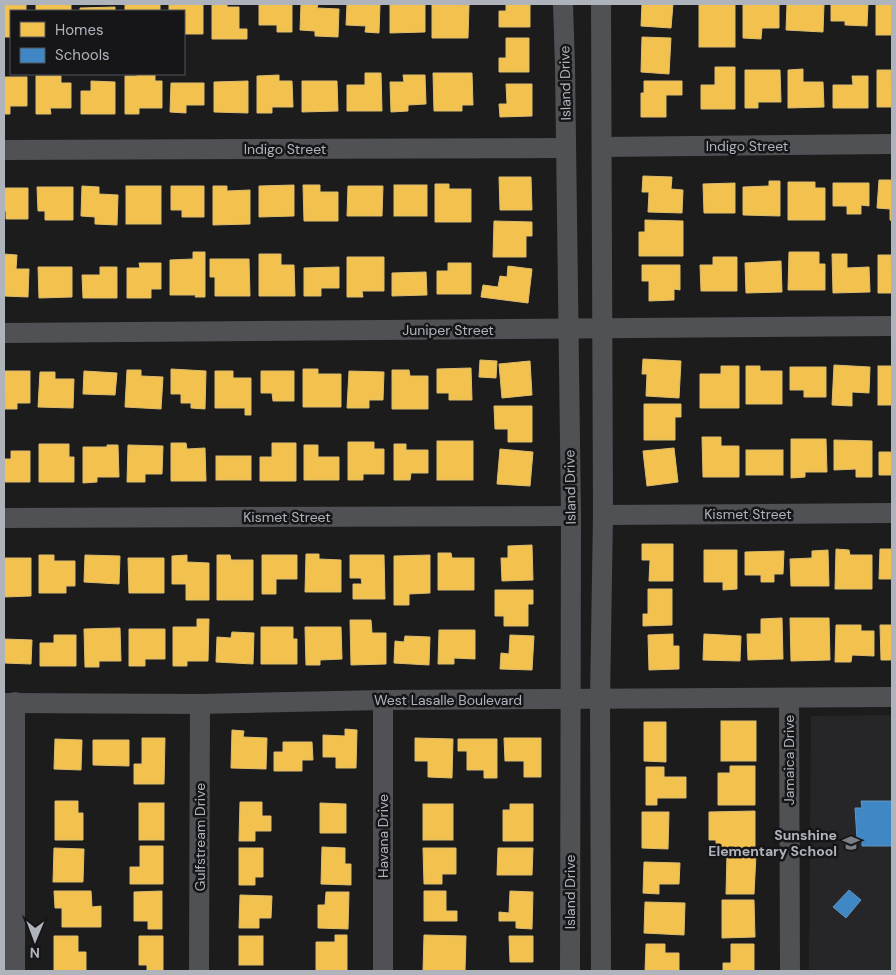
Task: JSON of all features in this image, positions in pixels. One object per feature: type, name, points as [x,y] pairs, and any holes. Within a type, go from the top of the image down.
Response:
[{"type":"street","name":"Island Drive","points":[[563,4],[570,516],[570,971]]},
{"type":"street","points":[[600,4],[603,515],[600,699],[601,971]]},
{"type":"street","name":"Indigo Street","points":[[602,147],[892,144]]},
{"type":"street","name":"Indigo Street","points":[[4,150],[566,148]]},
{"type":"street","name":"Juniper Street","points":[[4,333],[892,326]]},
{"type":"street","name":"Kismet Street","points":[[603,515],[892,513]]},
{"type":"street","name":"Kismet Street","points":[[4,518],[570,516]]},
{"type":"street","name":"West Lasalle Boulevard","points":[[9,702],[200,704],[383,700],[892,697]]},
{"type":"street","name":"Jamaica Drive","points":[[789,698],[790,971]]},
{"type":"street","name":"Havana Drive","points":[[383,700],[383,971]]},
{"type":"street","points":[[9,702],[14,971]]},
{"type":"street","name":"Gulfstream Drive","points":[[199,971],[200,704]]},
{"type":"shaded area","name":"Sunshine Elementary School","points":[[892,715],[892,971],[809,971],[811,716]]},
{"type":"building: Homes","points":[[36,4],[71,4],[71,10],[36,10]]},
{"type":"building: Homes","points":[[125,4],[160,4],[160,10],[125,10]]},
{"type":"building: Homes","points":[[169,4],[203,4],[203,34],[185,34],[185,10],[169,10]]},
{"type":"building: Homes","points":[[212,4],[227,4],[227,7],[239,7],[239,29],[247,29],[247,39],[212,39]]},
{"type":"building: Homes","points":[[259,4],[292,4],[292,32],[277,32],[277,25],[259,25]]},
{"type":"building: Homes","points":[[301,4],[318,4],[317,8],[339,9],[338,37],[315,36],[315,31],[300,30]]},
{"type":"building: Homes","points":[[347,4],[380,4],[379,33],[365,32],[366,26],[346,25]]},
{"type":"building: Homes","points":[[390,4],[425,4],[425,32],[390,33]]},
{"type":"building: Homes","points":[[432,4],[469,5],[468,38],[432,38]]},
{"type":"building: Homes","points":[[506,4],[530,4],[530,27],[499,27],[499,11],[506,11]]},
{"type":"building: Homes","points":[[642,4],[673,4],[671,28],[641,26]]},
{"type":"building: Homes","points":[[699,4],[735,4],[735,47],[699,47]]},
{"type":"building: Homes","points":[[743,4],[779,4],[779,28],[762,28],[761,39],[743,38]]},
{"type":"building: Homes","points":[[787,4],[824,4],[823,32],[786,30]]},
{"type":"building: Homes","points":[[831,4],[868,4],[867,26],[845,25],[845,21],[831,21]]},
{"type":"building: Homes","points":[[876,4],[892,4],[892,35],[876,35]]},
{"type":"building: Homes","points":[[4,5],[26,5],[26,10],[10,10],[10,37],[4,37]]},
{"type":"building: Homes","points":[[115,7],[115,10],[80,10],[80,8]]},
{"type":"building: Homes","points":[[642,37],[671,38],[669,74],[641,72]]},
{"type":"building: Homes","points":[[506,38],[529,38],[529,72],[499,72],[499,58],[506,58]]},
{"type":"building: Homes","points":[[715,67],[735,67],[735,109],[701,109],[701,85],[715,85]]},
{"type":"building: Homes","points":[[803,69],[803,82],[823,82],[824,107],[788,108],[788,70]]},
{"type":"building: Homes","points":[[745,70],[780,70],[781,102],[758,102],[758,108],[745,108]]},
{"type":"building: Homes","points":[[877,70],[891,70],[892,107],[877,107]]},
{"type":"building: Homes","points":[[365,73],[381,73],[382,111],[347,111],[347,85],[365,85]]},
{"type":"building: Homes","points":[[433,73],[472,73],[473,105],[462,105],[462,111],[434,111]]},
{"type":"building: Homes","points":[[155,75],[155,81],[162,81],[162,108],[139,108],[139,114],[125,114],[125,76]]},
{"type":"building: Homes","points":[[279,75],[279,81],[292,81],[293,107],[272,107],[272,113],[257,113],[257,76]]},
{"type":"building: Homes","points":[[403,75],[425,75],[426,104],[408,105],[408,111],[391,112],[390,82],[404,82]]},
{"type":"building: Homes","points":[[36,76],[61,76],[61,83],[71,83],[71,108],[50,108],[51,114],[36,114]]},
{"type":"building: Homes","points":[[852,76],[868,76],[868,108],[833,108],[833,85],[853,85]]},
{"type":"building: Homes","points":[[4,77],[27,77],[27,106],[10,106],[10,114],[4,114]]},
{"type":"building: Homes","points":[[91,81],[115,82],[115,114],[81,114],[81,91],[91,91]]},
{"type":"building: Homes","points":[[248,81],[248,113],[214,112],[214,82]]},
{"type":"building: Homes","points":[[302,81],[337,81],[338,111],[302,112]]},
{"type":"building: Homes","points":[[644,81],[682,81],[682,95],[666,95],[666,117],[641,117],[641,93],[644,93]]},
{"type":"building: Homes","points":[[171,83],[204,83],[204,105],[186,105],[186,113],[170,112]]},
{"type":"building: Homes","points":[[506,84],[532,84],[532,116],[500,117],[499,104],[507,104]]},
{"type":"building: Homes","points":[[643,176],[672,177],[671,189],[683,190],[682,213],[648,212],[649,192],[642,192]]},
{"type":"building: Homes","points":[[499,177],[531,177],[532,210],[500,210]]},
{"type":"building: Homes","points":[[879,180],[892,180],[892,221],[890,220],[890,209],[877,208]]},
{"type":"building: Homes","points":[[769,181],[780,181],[780,216],[743,215],[743,187],[769,186]]},
{"type":"building: Homes","points":[[788,182],[815,182],[815,188],[825,188],[825,220],[788,220]]},
{"type":"building: Homes","points":[[735,183],[735,213],[704,213],[703,184]]},
{"type":"building: Homes","points":[[833,183],[869,183],[869,206],[861,205],[861,214],[847,214],[847,206],[833,206]]},
{"type":"building: Homes","points":[[435,184],[449,184],[449,189],[471,189],[471,222],[435,222]]},
{"type":"building: Homes","points":[[294,185],[294,216],[259,217],[259,186]]},
{"type":"building: Homes","points":[[303,185],[320,185],[320,192],[338,192],[338,221],[304,221]]},
{"type":"building: Homes","points":[[394,185],[427,185],[427,216],[394,216]]},
{"type":"building: Homes","points":[[82,186],[99,187],[99,194],[118,195],[117,225],[95,224],[95,217],[81,216]]},
{"type":"building: Homes","points":[[126,186],[161,186],[161,224],[126,224]]},
{"type":"building: Homes","points":[[171,186],[204,186],[204,217],[182,217],[182,210],[171,210]]},
{"type":"building: Homes","points":[[213,186],[227,186],[227,191],[250,190],[250,224],[213,225]]},
{"type":"building: Homes","points":[[348,186],[383,186],[382,216],[347,216]]},
{"type":"building: Homes","points":[[37,187],[73,187],[73,220],[45,220],[45,211],[38,211]]},
{"type":"building: Homes","points":[[4,188],[28,188],[28,219],[6,219]]},
{"type":"building: Homes","points":[[645,220],[683,221],[683,256],[639,256],[639,232],[645,232]]},
{"type":"building: Homes","points":[[494,221],[532,222],[532,236],[526,236],[526,257],[493,257]]},
{"type":"building: Homes","points":[[193,252],[205,252],[205,297],[170,295],[170,260],[193,259]]},
{"type":"building: Homes","points":[[789,252],[819,252],[819,264],[825,264],[825,290],[788,290]]},
{"type":"building: Homes","points":[[4,254],[17,255],[16,269],[29,269],[28,297],[4,296]]},
{"type":"building: Homes","points":[[259,254],[281,254],[281,265],[294,265],[295,296],[259,296]]},
{"type":"building: Homes","points":[[832,254],[847,254],[847,268],[869,267],[870,292],[833,293]]},
{"type":"building: Homes","points":[[878,255],[891,255],[892,293],[878,293]]},
{"type":"building: Homes","points":[[347,257],[384,257],[384,291],[362,291],[363,297],[347,297]]},
{"type":"building: Homes","points":[[713,257],[737,257],[737,291],[701,291],[700,265],[713,265]]},
{"type":"building: Homes","points":[[210,259],[249,259],[250,296],[215,296],[215,277],[210,277]]},
{"type":"building: Homes","points":[[781,261],[782,292],[746,293],[745,263]]},
{"type":"building: Homes","points":[[139,263],[161,263],[161,289],[151,289],[151,298],[127,298],[127,268],[140,268]]},
{"type":"building: Homes","points":[[448,263],[471,263],[471,294],[437,294],[437,271],[448,271]]},
{"type":"building: Homes","points":[[642,265],[680,265],[680,290],[674,289],[674,300],[649,301],[649,281],[642,281]]},
{"type":"building: Homes","points":[[508,266],[532,269],[528,303],[481,297],[483,285],[498,287],[500,276],[507,277]]},
{"type":"building: Homes","points":[[38,267],[72,267],[72,297],[39,298]]},
{"type":"building: Homes","points":[[100,267],[117,267],[117,298],[83,298],[82,275],[100,275]]},
{"type":"building: Homes","points":[[339,267],[339,288],[321,288],[321,296],[304,296],[304,268]]},
{"type":"building: Homes","points":[[426,272],[427,295],[392,296],[392,273]]},
{"type":"building: Homes","points":[[643,359],[681,361],[679,398],[646,396],[647,374],[642,374]]},
{"type":"building: Homes","points":[[480,360],[497,361],[496,378],[479,377]]},
{"type":"building: Homes","points":[[530,361],[532,395],[502,398],[499,364]]},
{"type":"building: Homes","points":[[834,365],[870,367],[869,393],[852,392],[852,406],[832,405]]},
{"type":"building: Homes","points":[[721,366],[739,366],[739,408],[700,408],[700,374],[721,374]]},
{"type":"building: Homes","points":[[746,366],[760,366],[760,371],[782,371],[782,404],[746,404]]},
{"type":"building: Homes","points":[[878,366],[892,366],[892,405],[878,405]]},
{"type":"building: Homes","points":[[790,367],[826,367],[826,397],[804,397],[804,390],[790,390]]},
{"type":"building: Homes","points":[[471,368],[472,400],[449,400],[449,393],[437,393],[437,369]]},
{"type":"building: Homes","points":[[171,369],[206,371],[205,409],[191,408],[191,403],[181,403],[181,394],[171,394]]},
{"type":"building: Homes","points":[[303,369],[318,369],[318,374],[341,374],[341,407],[303,407]]},
{"type":"building: Homes","points":[[127,370],[141,370],[141,376],[163,377],[161,409],[125,407]]},
{"type":"building: Homes","points":[[392,370],[409,370],[410,376],[428,376],[428,409],[392,409]]},
{"type":"building: Homes","points":[[4,371],[30,371],[30,403],[17,403],[17,409],[5,409]]},
{"type":"building: Homes","points":[[84,371],[117,373],[115,395],[83,394]]},
{"type":"building: Homes","points":[[215,371],[233,371],[233,378],[251,378],[251,415],[245,415],[245,408],[215,408]]},
{"type":"building: Homes","points":[[261,371],[294,371],[294,401],[273,401],[272,393],[261,393]]},
{"type":"building: Homes","points":[[349,371],[384,372],[383,400],[369,400],[369,408],[347,408]]},
{"type":"building: Homes","points":[[40,372],[55,372],[55,379],[74,379],[73,408],[38,407]]},
{"type":"building: Homes","points":[[644,404],[681,404],[681,417],[675,417],[675,440],[644,440]]},
{"type":"building: Homes","points":[[494,406],[532,406],[532,442],[508,442],[508,429],[495,429]]},
{"type":"building: Homes","points":[[702,437],[721,437],[721,446],[739,446],[739,477],[703,477]]},
{"type":"building: Homes","points":[[791,439],[826,439],[827,472],[805,472],[805,477],[791,478]]},
{"type":"building: Homes","points":[[834,440],[872,441],[872,477],[856,477],[856,469],[834,470]]},
{"type":"building: Homes","points":[[437,441],[473,441],[473,480],[437,480]]},
{"type":"building: Homes","points":[[348,442],[374,442],[374,449],[384,449],[384,474],[363,474],[363,480],[348,480]]},
{"type":"building: Homes","points":[[171,443],[186,443],[187,449],[205,448],[206,481],[171,481]]},
{"type":"building: Homes","points":[[272,443],[296,443],[296,481],[260,481],[260,457],[272,457]]},
{"type":"building: Homes","points":[[39,444],[69,444],[69,457],[74,457],[74,482],[39,482]]},
{"type":"building: Homes","points":[[394,444],[406,444],[406,450],[428,450],[428,473],[411,473],[410,480],[394,480]]},
{"type":"building: Homes","points":[[107,445],[118,445],[119,477],[97,477],[97,482],[83,483],[83,447],[107,447]]},
{"type":"building: Homes","points":[[128,445],[163,446],[162,474],[145,474],[145,482],[127,482]]},
{"type":"building: Homes","points":[[304,445],[318,445],[318,457],[339,457],[339,480],[304,480]]},
{"type":"building: Homes","points":[[674,448],[678,482],[647,486],[643,451]]},
{"type":"building: Homes","points":[[500,449],[533,452],[530,486],[497,484]]},
{"type":"building: Homes","points":[[746,450],[783,450],[783,475],[746,475]]},
{"type":"building: Homes","points":[[11,451],[30,451],[30,482],[4,482],[4,459],[11,459]]},
{"type":"building: Homes","points":[[879,452],[892,452],[892,475],[879,475]]},
{"type":"building: Homes","points":[[216,456],[251,456],[251,480],[216,480]]},
{"type":"building: Homes","points":[[642,544],[673,544],[673,581],[649,581],[650,560],[642,560]]},
{"type":"building: Homes","points":[[532,545],[533,580],[502,581],[501,558],[508,558],[508,546]]},
{"type":"building: Homes","points":[[836,549],[849,550],[850,555],[872,555],[872,589],[835,589]]},
{"type":"building: Homes","points":[[880,549],[892,549],[892,579],[879,579]]},
{"type":"building: Homes","points":[[704,550],[737,550],[737,589],[723,590],[723,582],[704,582]]},
{"type":"building: Homes","points":[[828,550],[829,586],[791,586],[790,559],[812,558],[812,551]]},
{"type":"building: Homes","points":[[784,551],[783,574],[774,574],[774,582],[761,582],[761,575],[745,575],[745,552]]},
{"type":"building: Homes","points":[[438,553],[451,553],[452,558],[474,558],[474,590],[438,590]]},
{"type":"building: Homes","points":[[306,554],[319,554],[319,559],[341,560],[341,592],[305,592]]},
{"type":"building: Homes","points":[[39,555],[54,555],[54,561],[75,561],[75,586],[66,586],[66,593],[39,593]]},
{"type":"building: Homes","points":[[85,555],[120,556],[119,584],[84,582]]},
{"type":"building: Homes","points":[[187,555],[187,562],[209,563],[209,600],[186,600],[186,584],[172,584],[172,556]]},
{"type":"building: Homes","points":[[217,555],[230,555],[231,560],[253,560],[253,600],[217,600]]},
{"type":"building: Homes","points":[[262,555],[297,555],[297,579],[276,579],[276,594],[262,594]]},
{"type":"building: Homes","points":[[350,555],[384,555],[385,599],[353,599],[353,584],[362,584],[361,578],[350,578]]},
{"type":"building: Homes","points":[[430,555],[430,593],[409,594],[409,605],[394,605],[394,556]]},
{"type":"building: Homes","points":[[4,558],[31,558],[31,596],[4,597]]},
{"type":"building: Homes","points":[[128,558],[164,558],[164,593],[129,593]]},
{"type":"building: Homes","points":[[648,589],[672,589],[672,625],[643,626],[643,614],[648,614]]},
{"type":"building: Homes","points":[[495,590],[533,590],[533,604],[528,604],[528,626],[504,626],[504,616],[495,616]]},
{"type":"building: Homes","points":[[782,618],[783,659],[748,660],[747,634],[761,634],[761,619]]},
{"type":"building: Homes","points":[[790,618],[829,618],[830,660],[791,661]]},
{"type":"building: Homes","points":[[197,619],[209,619],[208,661],[187,661],[187,666],[173,666],[173,627],[197,627]]},
{"type":"building: Homes","points":[[350,620],[371,620],[372,633],[386,633],[386,664],[351,665]]},
{"type":"building: Homes","points":[[836,625],[861,625],[861,631],[874,631],[874,656],[852,655],[851,662],[835,662]]},
{"type":"building: Homes","points":[[880,625],[892,625],[892,660],[881,660]]},
{"type":"building: Homes","points":[[261,627],[293,627],[293,639],[297,639],[297,664],[261,664]]},
{"type":"building: Homes","points":[[305,627],[341,627],[342,659],[320,660],[320,665],[306,665]]},
{"type":"building: Homes","points":[[120,628],[121,661],[99,661],[99,667],[85,667],[84,629]]},
{"type":"building: Homes","points":[[129,629],[165,629],[165,659],[145,659],[145,666],[129,666]]},
{"type":"building: Homes","points":[[439,630],[475,630],[475,659],[454,658],[454,664],[438,664]]},
{"type":"building: Homes","points":[[232,632],[254,633],[253,664],[216,662],[217,637],[231,638]]},
{"type":"building: Homes","points":[[673,634],[673,646],[679,646],[679,669],[649,670],[648,635]]},
{"type":"building: Homes","points":[[704,634],[741,636],[740,661],[703,660]]},
{"type":"building: Homes","points":[[54,635],[76,635],[76,666],[40,666],[40,643],[54,643]]},
{"type":"building: Homes","points":[[510,635],[534,636],[532,670],[500,669],[501,653],[509,654]]},
{"type":"building: Homes","points":[[405,636],[430,637],[429,665],[394,663],[395,641],[404,642]]},
{"type":"building: Homes","points":[[4,639],[32,640],[31,664],[4,663]]},
{"type":"building: Homes","points":[[721,721],[756,721],[756,761],[721,761]]},
{"type":"building: Homes","points":[[644,722],[666,722],[666,762],[644,761]]},
{"type":"building: Homes","points":[[345,729],[357,730],[356,768],[336,768],[336,757],[323,757],[323,735],[345,736]]},
{"type":"building: Homes","points":[[232,730],[244,731],[243,737],[267,738],[266,769],[231,768]]},
{"type":"building: Homes","points":[[142,738],[165,738],[164,784],[134,784],[134,764],[142,764]]},
{"type":"building: Homes","points":[[415,738],[453,739],[452,778],[428,777],[428,761],[415,761]]},
{"type":"building: Homes","points":[[504,738],[541,738],[541,777],[524,777],[524,761],[505,761]]},
{"type":"building: Homes","points":[[55,739],[82,740],[81,770],[54,769]]},
{"type":"building: Homes","points":[[458,739],[497,739],[497,778],[484,778],[484,770],[467,770],[467,751],[458,751]]},
{"type":"building: Homes","points":[[93,740],[129,740],[129,766],[93,765]]},
{"type":"building: Homes","points":[[283,742],[312,742],[313,760],[302,760],[302,771],[274,771],[274,752],[283,752]]},
{"type":"building: Homes","points":[[730,766],[755,766],[755,805],[718,805],[718,773],[730,773]]},
{"type":"building: Homes","points":[[646,767],[664,767],[664,777],[686,777],[686,798],[657,798],[657,805],[646,805]]},
{"type":"building: Homes","points":[[55,801],[78,801],[78,813],[83,813],[83,840],[55,840]]},
{"type":"building: Homes","points":[[240,802],[262,802],[262,816],[271,816],[271,831],[255,831],[255,841],[239,841]]},
{"type":"building: Homes","points":[[139,803],[164,803],[164,840],[139,840]]},
{"type":"building: Homes","points":[[320,803],[346,804],[346,833],[320,833]]},
{"type":"building: Homes","points":[[423,804],[453,804],[453,840],[423,840]]},
{"type":"building: Homes","points":[[510,804],[533,804],[533,841],[503,841],[503,810],[510,810]]},
{"type":"building: Homes","points":[[755,811],[755,849],[716,850],[716,840],[709,840],[709,812]]},
{"type":"building: Homes","points":[[642,812],[669,812],[668,849],[642,848]]},
{"type":"building: Homes","points":[[140,846],[163,846],[163,884],[130,884],[130,867],[140,867]]},
{"type":"building: Homes","points":[[322,847],[345,848],[345,864],[351,864],[351,885],[321,884]]},
{"type":"building: Homes","points":[[54,848],[84,849],[83,882],[53,882]]},
{"type":"building: Homes","points":[[239,848],[263,848],[263,877],[255,877],[255,885],[239,885]]},
{"type":"building: Homes","points":[[423,848],[456,848],[456,874],[442,874],[442,884],[424,884]]},
{"type":"building: Homes","points":[[498,848],[533,848],[532,875],[497,875]]},
{"type":"building: Homes","points":[[727,854],[756,855],[754,894],[726,894]]},
{"type":"building: Homes","points":[[644,862],[680,863],[679,884],[659,884],[659,894],[643,893]]},
{"type":"building: Homes","points":[[54,891],[91,891],[92,907],[101,906],[101,927],[62,927],[62,908],[55,908]]},
{"type":"building: Homes","points":[[162,891],[162,929],[148,929],[148,921],[134,921],[134,892]]},
{"type":"building: Homes","points":[[424,891],[446,891],[446,911],[457,911],[457,921],[424,921]]},
{"type":"building: Homes","points":[[510,891],[533,892],[532,929],[516,928],[516,921],[499,921],[499,912],[509,913]]},
{"type":"building: Homes","points":[[326,892],[349,892],[348,929],[318,928],[318,905],[325,905]]},
{"type":"building: Homes","points":[[240,895],[272,896],[271,918],[259,918],[259,928],[239,928]]},
{"type":"building: Homes","points":[[722,900],[754,900],[755,937],[722,938]]},
{"type":"building: Homes","points":[[645,902],[685,903],[684,935],[644,933]]},
{"type":"building: Homes","points":[[335,935],[347,935],[347,971],[316,971],[316,942],[335,942]]},
{"type":"building: Homes","points":[[424,935],[466,936],[465,971],[423,971]]},
{"type":"building: Homes","points":[[54,936],[78,936],[78,952],[86,952],[86,971],[54,971]]},
{"type":"building: Homes","points":[[139,936],[163,936],[163,971],[147,971],[147,965],[139,965]]},
{"type":"building: Homes","points":[[239,936],[263,936],[263,965],[239,965]]},
{"type":"building: Homes","points":[[509,936],[533,936],[533,962],[510,962]]},
{"type":"building: Homes","points":[[646,944],[665,944],[665,953],[679,953],[679,971],[645,971]]},
{"type":"building: Homes","points":[[731,944],[754,944],[754,971],[723,971],[723,963],[731,963]]},
{"type":"building: Schools","points":[[861,801],[892,801],[892,846],[862,846],[862,839],[857,839],[855,808],[862,808]]},
{"type":"building: Schools","points":[[849,890],[861,900],[846,918],[833,907]]},
{"type":"place","name":"Sunshine Elementary School","points":[[851,843]]}]
